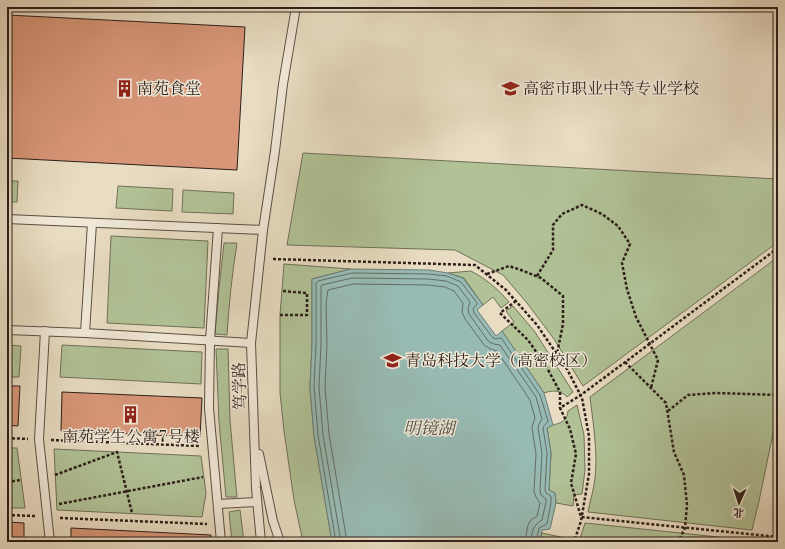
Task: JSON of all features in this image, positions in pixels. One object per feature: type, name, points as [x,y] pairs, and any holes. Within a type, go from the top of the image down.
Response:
[{"type":"lane","name":"笃学路","points":[[261,542],[257,502],[251,343],[263,230],[283,84],[296,7]]},
{"type":"lane","points":[[7,218],[263,230]]},
{"type":"lane","points":[[85,333],[92,223]]},
{"type":"lane","points":[[218,228],[210,340],[209,408],[221,542]]},
{"type":"lane","points":[[7,330],[251,343]]},
{"type":"lane","points":[[45,331],[39,439],[50,542]]},
{"type":"lane","points":[[254,433],[273,520],[280,542]]},
{"type":"lane","points":[[218,504],[257,502]]},
{"type":"path","points":[[537,276],[553,250],[553,225],[562,214],[582,205],[602,214],[618,226],[630,244],[622,263],[627,289],[636,317],[658,360],[651,388]]},
{"type":"path","points":[[560,408],[625,362],[778,248]]},
{"type":"path","points":[[260,258],[476,265],[506,290],[537,325],[567,369],[582,398],[589,436],[589,474],[581,517],[574,542]]},
{"type":"path","points":[[486,274],[509,266],[541,278],[563,296],[563,324],[557,354]]},
{"type":"path","points":[[280,315],[307,315],[307,293],[282,291]]},
{"type":"path","points":[[516,301],[500,314],[528,340],[546,366],[560,392],[560,408],[570,429],[576,454],[571,483],[581,517]]},
{"type":"path","points":[[625,362],[666,403],[674,452],[684,475],[687,505],[685,528],[678,542]]},
{"type":"path","points":[[668,411],[688,395],[716,393],[778,395]]},
{"type":"path","points":[[7,438],[212,446]]},
{"type":"path","points":[[55,475],[117,452],[132,513]]},
{"type":"path","points":[[57,504],[204,477]]},
{"type":"path","points":[[7,482],[21,480]]},
{"type":"path","points":[[7,515],[219,524]]},
{"type":"path","points":[[581,517],[778,537]]},
{"type":"green space","points":[[303,153],[778,179],[778,242],[583,386],[554,339],[527,303],[503,275],[455,250],[287,245]]},
{"type":"green space","points":[[7,181],[18,181],[17,202],[7,202]]},
{"type":"green space","points":[[118,186],[173,189],[172,211],[116,208]]},
{"type":"green space","points":[[183,190],[234,193],[233,214],[182,212]]},
{"type":"green space","points":[[111,236],[208,241],[204,328],[107,323]]},
{"type":"green space","points":[[224,243],[237,243],[227,335],[215,334]]},
{"type":"green space","points":[[778,257],[778,409],[752,530],[588,512],[594,486],[596,468],[595,437],[590,397]]},
{"type":"green space","points":[[284,264],[351,269],[312,279],[312,344],[310,387],[314,436],[332,542],[303,542],[294,500],[280,393],[280,315]]},
{"type":"green space","points":[[471,271],[492,285],[509,302],[501,308],[493,297],[483,305],[464,278],[448,273]]},
{"type":"green space","points":[[513,306],[535,332],[573,392],[567,397],[556,391],[544,393],[502,331],[514,322],[506,311]]},
{"type":"green space","points":[[7,345],[21,346],[19,377],[7,377]]},
{"type":"green space","points":[[62,345],[202,352],[201,384],[60,377]]},
{"type":"green space","points":[[216,349],[228,349],[230,420],[237,497],[226,497],[219,422]]},
{"type":"green space","points":[[577,405],[584,435],[585,470],[582,494],[574,495],[573,506],[556,503],[555,493],[549,490],[551,453],[547,427],[564,421],[568,411]]},
{"type":"green space","points":[[7,448],[17,448],[25,508],[7,508]]},
{"type":"green space","points":[[54,449],[201,456],[206,493],[202,517],[57,510]]},
{"type":"green space","points":[[240,510],[244,542],[232,542],[229,512]]},
{"type":"green space","points":[[585,523],[747,540],[747,542],[579,542]]},
{"type":"green space","points":[[542,533],[570,539],[569,542],[540,542]]},
{"type":"water","name":"明镜湖","points":[[351,269],[429,270],[448,273],[463,278],[483,305],[477,310],[496,336],[502,331],[544,393],[553,425],[547,428],[551,453],[549,490],[555,493],[556,503],[550,529],[542,530],[540,542],[332,542],[314,436],[310,387],[312,344],[312,279]]},
{"type":"building","name":"南苑食堂","points":[[7,15],[245,27],[237,170],[7,158]]},
{"type":"building","points":[[7,386],[20,386],[18,426],[7,425]]},
{"type":"building","name":"南苑学生公寓7号楼","points":[[62,392],[202,398],[200,437],[61,431]]},
{"type":"building","points":[[7,522],[24,523],[24,542],[7,542]]},
{"type":"building","points":[[71,528],[211,535],[210,542],[71,542]]},
{"type":"place","name":"南苑食堂","points":[[124,88]]},
{"type":"place","name":"高密市职业中等专业学校","points":[[510,88]]},
{"type":"place","name":"青岛科技大学（高密校区）","points":[[392,360]]},
{"type":"place","name":"南苑学生公寓7号楼","points":[[131,415]]}]
